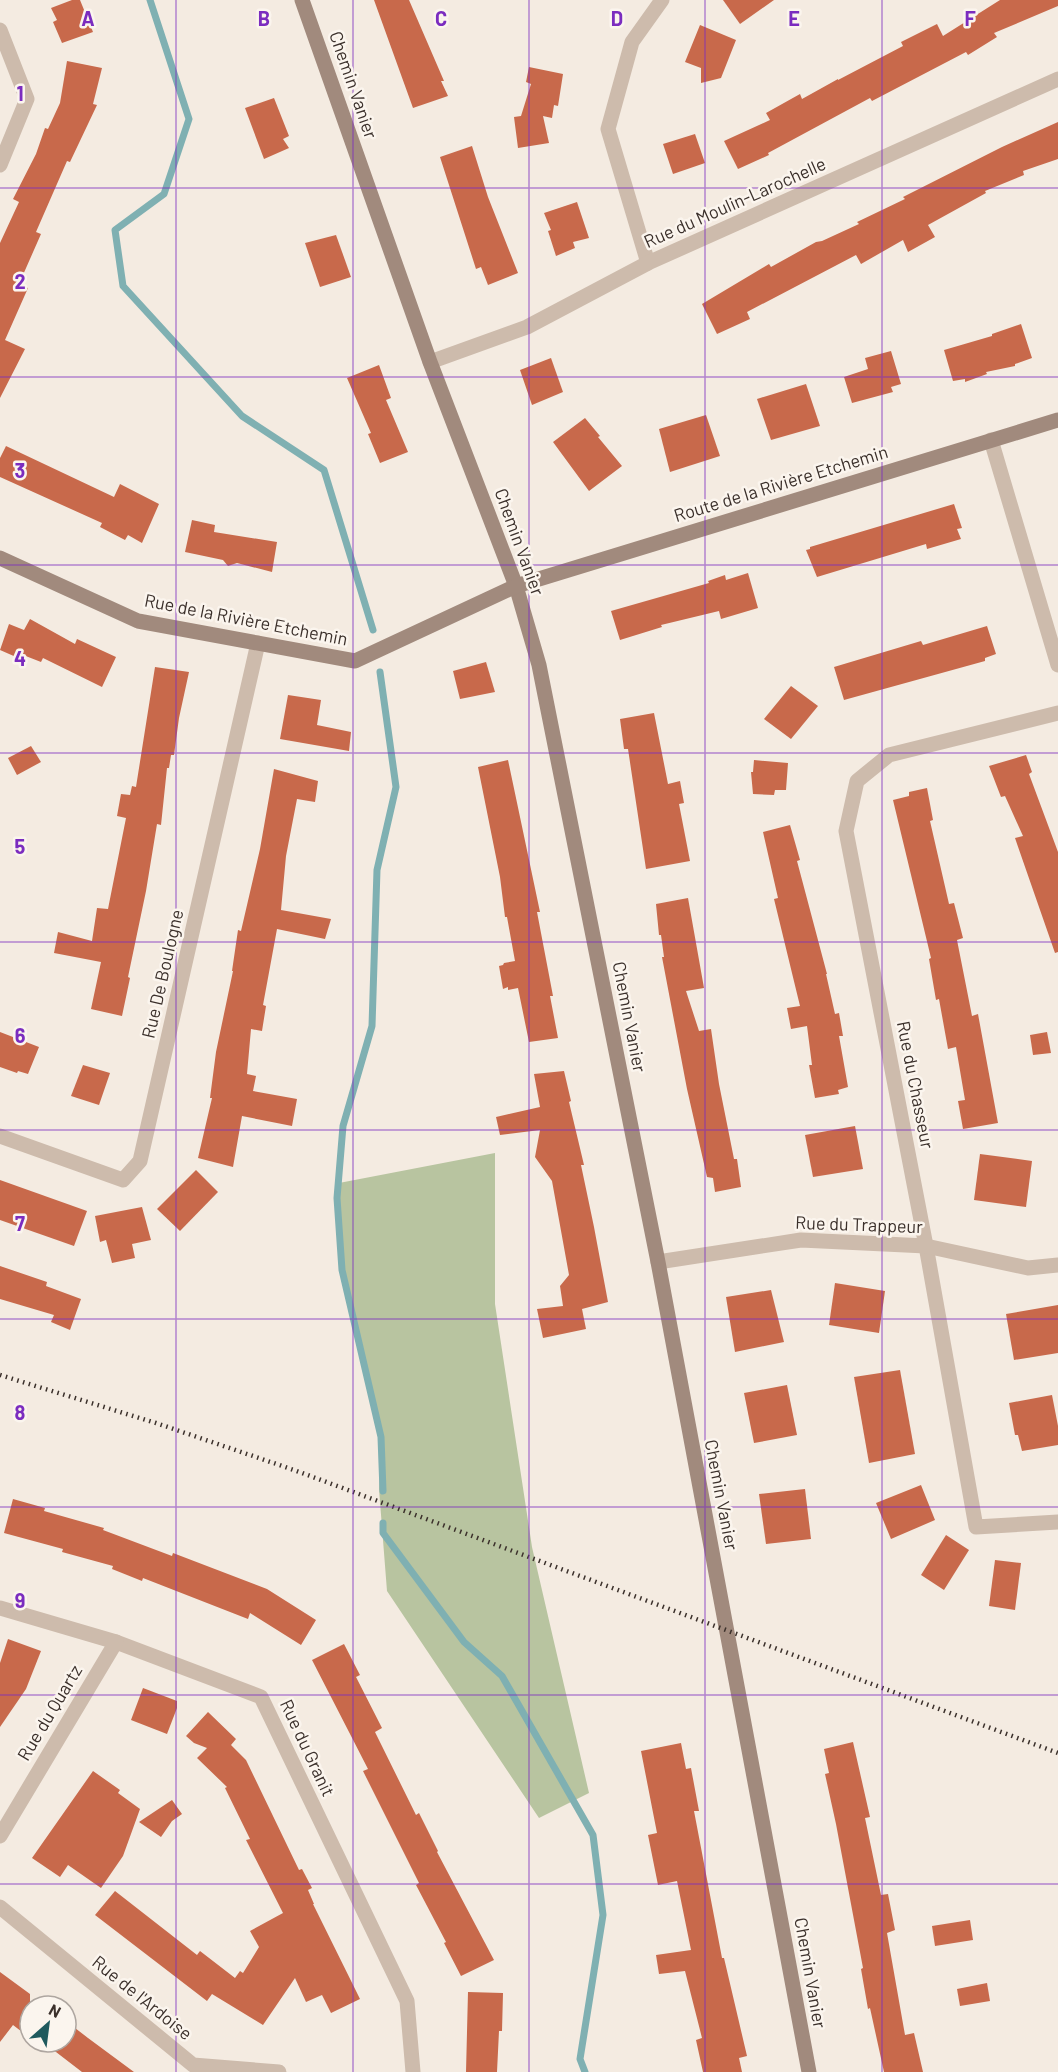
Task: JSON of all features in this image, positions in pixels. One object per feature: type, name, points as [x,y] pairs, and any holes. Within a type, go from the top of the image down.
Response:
[{"type":"street","name":"Chemin Vanier","points":[[302,0],[429,362],[516,586],[539,665],[658,1262],[808,2072]]},
{"type":"street","points":[[648,263],[608,129],[632,42],[662,0]]},
{"type":"street","points":[[0,30],[27,99],[0,165]]},
{"type":"street","name":"Rue du Moulin-Larochelle","points":[[429,362],[527,327],[648,263],[1058,79]]},
{"type":"street","name":"Route de la Rivière Etchemin","points":[[516,586],[1058,420]]},
{"type":"street","points":[[991,440],[1058,665]]},
{"type":"street","name":"Rue de la Rivière Etchemin","points":[[0,558],[138,621],[355,661],[516,586]]},
{"type":"street","name":"Rue De Boulogne","points":[[0,1136],[123,1180],[140,1161],[258,643]]},
{"type":"street","name":"Rue du Chasseur","points":[[1058,713],[889,755],[857,781],[846,831],[926,1246],[976,1527],[1058,1522]]},
{"type":"street","name":"Rue du Trappeur","points":[[658,1262],[801,1240],[926,1246],[1028,1268],[1058,1265]]},
{"type":"street","name":"Rue du Granit","points":[[0,1608],[116,1642],[261,1697],[407,2001],[413,2072]]},
{"type":"street","name":"Rue du Quartz","points":[[0,1836],[116,1642]]},
{"type":"street","name":"Rue de l'Ardoise","points":[[0,1907],[193,2065],[279,2072]]},
{"type":"green space","points":[[495,1153],[495,1304],[532,1547],[589,1793],[539,1818],[387,1591],[379,1489],[381,1437],[342,1270],[339,1183]]},
{"type":"building","points":[[72,0],[80,0],[93,32],[62,43],[53,22],[57,20],[51,8]]},
{"type":"building","points":[[374,0],[409,0],[444,81],[441,81],[448,96],[413,108]]},
{"type":"building","points":[[723,0],[774,0],[740,24]]},
{"type":"building","points":[[1000,0],[1058,0],[1058,6],[994,33],[997,37],[968,55],[966,52],[872,101],[870,98],[768,153],[769,155],[738,169],[724,141],[770,120],[766,113],[800,94],[802,99],[903,46],[901,42],[937,24],[943,36]]},
{"type":"building","points":[[700,25],[736,40],[721,78],[701,83],[701,68],[685,62]]},
{"type":"building","points":[[67,61],[102,68],[93,104],[97,105],[70,162],[67,161],[36,232],[41,234],[19,284],[28,288],[5,340],[25,349],[0,398],[0,243],[19,202],[13,199],[36,154],[45,128],[48,129],[60,103]]},
{"type":"building","points":[[529,67],[563,74],[558,106],[554,105],[552,118],[543,116],[549,143],[518,148],[514,117],[521,116],[531,84],[526,82]]},
{"type":"building","points":[[274,98],[289,136],[283,139],[289,148],[264,159],[245,108]]},
{"type":"building","points":[[1058,122],[1058,159],[1023,171],[1024,175],[985,191],[986,193],[928,225],[935,237],[908,252],[903,240],[861,264],[856,255],[747,312],[750,319],[717,334],[702,304],[769,264],[771,267],[816,242],[859,224],[857,222],[905,199],[903,197],[1002,147]]},
{"type":"building","points":[[695,134],[705,163],[673,174],[663,144]]},
{"type":"building","points":[[472,146],[488,197],[518,273],[488,285],[481,267],[476,269],[440,157]]},
{"type":"building","points":[[577,202],[589,238],[573,242],[575,248],[556,256],[548,231],[551,230],[544,213]]},
{"type":"building","points":[[336,235],[351,277],[320,287],[305,243]]},
{"type":"building","points":[[1021,324],[1032,358],[1015,364],[1015,366],[986,372],[987,374],[965,382],[965,379],[953,381],[944,350],[992,336],[992,334]]},
{"type":"building","points":[[891,351],[901,384],[891,387],[893,392],[852,403],[844,377],[868,369],[865,358]]},
{"type":"building","points":[[551,358],[563,392],[532,405],[520,370]]},
{"type":"building","points":[[379,365],[391,398],[386,400],[408,452],[380,463],[368,434],[371,433],[347,378]]},
{"type":"building","points":[[806,384],[820,426],[771,440],[757,399]]},
{"type":"building","points":[[706,415],[720,456],[670,472],[659,429]]},
{"type":"building","points":[[585,418],[622,466],[589,491],[553,442]]},
{"type":"building","points":[[6,446],[114,497],[120,484],[159,504],[142,543],[128,535],[125,540],[100,527],[102,523],[0,477],[0,458]]},
{"type":"building","points":[[954,504],[962,528],[957,529],[961,539],[927,549],[926,544],[817,577],[806,550],[810,547]]},
{"type":"building","points":[[192,520],[215,525],[214,532],[277,542],[272,572],[237,563],[228,566],[223,560],[185,552]]},
{"type":"building","points":[[748,573],[758,608],[721,619],[719,611],[661,625],[662,627],[620,640],[611,611],[709,583],[708,581],[725,575],[726,580]]},
{"type":"building","points":[[30,619],[75,644],[77,639],[116,657],[102,687],[43,658],[41,662],[18,653],[16,657],[0,650],[9,624],[24,630]]},
{"type":"building","points":[[987,626],[996,654],[985,658],[985,661],[844,700],[834,667],[921,641],[923,645]]},
{"type":"building","points":[[486,662],[495,692],[460,699],[453,671]]},
{"type":"building","points":[[155,667],[189,672],[174,755],[171,755],[169,768],[167,768],[161,825],[157,824],[122,1016],[91,1009],[101,962],[54,953],[58,932],[92,941],[97,908],[108,909],[126,818],[117,816],[121,794],[130,795],[132,786],[136,787]]},
{"type":"building","points":[[791,686],[818,706],[791,739],[764,719]]},
{"type":"building","points":[[288,695],[321,700],[317,725],[351,732],[349,751],[280,739]]},
{"type":"building","points":[[654,713],[668,784],[680,781],[684,803],[679,804],[690,861],[646,869],[628,749],[624,749],[620,719]]},
{"type":"building","points":[[31,746],[41,762],[17,775],[8,758]]},
{"type":"building","points":[[1026,755],[1032,772],[1029,774],[1058,852],[1058,952],[1055,953],[1015,838],[1023,836],[1005,796],[1001,797],[989,766]]},
{"type":"building","points":[[508,760],[540,912],[537,912],[553,996],[550,996],[558,1038],[529,1042],[518,988],[503,989],[499,966],[515,961],[478,767]]},
{"type":"building","points":[[754,760],[788,763],[786,790],[775,790],[774,795],[753,794],[751,772],[753,772]]},
{"type":"building","points":[[274,769],[318,781],[315,802],[297,799],[286,856],[281,910],[331,919],[325,939],[277,929],[263,1005],[266,1006],[262,1031],[251,1029],[247,1074],[256,1076],[253,1091],[297,1099],[292,1126],[242,1116],[233,1167],[198,1158],[212,1098],[210,1098],[216,1052],[233,971],[238,930],[241,931],[260,849]]},
{"type":"building","points":[[927,788],[933,820],[930,821],[949,904],[954,903],[963,938],[957,940],[972,1016],[978,1014],[998,1123],[963,1129],[958,1101],[965,1100],[956,1047],[948,1049],[939,999],[936,1000],[929,959],[931,958],[893,800],[909,796],[909,792]]},
{"type":"building","points":[[790,825],[835,1014],[839,1013],[843,1036],[839,1036],[848,1087],[838,1090],[839,1094],[815,1098],[809,1065],[812,1065],[807,1026],[791,1029],[787,1008],[800,1006],[774,899],[778,898],[763,832]]},
{"type":"building","points":[[688,898],[704,988],[686,991],[699,1031],[711,1029],[719,1084],[734,1159],[737,1159],[741,1187],[715,1192],[713,1178],[707,1177],[687,1089],[662,957],[664,957],[656,904]]},
{"type":"building","points":[[0,1032],[39,1047],[28,1074],[0,1067]]},
{"type":"building","points":[[1047,1032],[1051,1053],[1033,1055],[1030,1035]]},
{"type":"building","points":[[83,1065],[110,1073],[99,1105],[71,1096]]},
{"type":"building","points":[[564,1071],[584,1165],[581,1165],[608,1302],[582,1309],[586,1329],[543,1338],[537,1309],[563,1306],[560,1286],[569,1275],[552,1181],[535,1157],[540,1130],[500,1135],[496,1117],[540,1107],[534,1074]]},
{"type":"building","points":[[855,1126],[863,1169],[813,1177],[805,1135]]},
{"type":"building","points":[[980,1154],[1032,1161],[1026,1207],[974,1200]]},
{"type":"building","points":[[196,1170],[218,1192],[180,1231],[157,1209]]},
{"type":"building","points":[[0,1180],[87,1211],[74,1246],[0,1220]]},
{"type":"building","points":[[142,1207],[151,1240],[132,1244],[135,1258],[112,1263],[106,1240],[100,1242],[95,1216]]},
{"type":"building","points":[[0,1266],[47,1282],[46,1286],[81,1299],[70,1330],[51,1322],[54,1315],[0,1299]]},
{"type":"building","points":[[835,1283],[885,1291],[879,1333],[829,1325]]},
{"type":"building","points":[[771,1290],[784,1342],[735,1352],[726,1297]]},
{"type":"building","points":[[1058,1305],[1058,1353],[1014,1360],[1006,1314]]},
{"type":"building","points":[[900,1370],[915,1454],[869,1463],[854,1377]]},
{"type":"building","points":[[787,1385],[797,1435],[754,1443],[744,1393]]},
{"type":"building","points":[[1052,1395],[1058,1426],[1058,1445],[1022,1451],[1018,1435],[1015,1435],[1009,1403]]},
{"type":"building","points":[[921,1485],[935,1520],[891,1539],[876,1503]]},
{"type":"building","points":[[805,1489],[811,1539],[766,1544],[759,1494]]},
{"type":"building","points":[[13,1499],[45,1508],[44,1511],[104,1528],[103,1530],[172,1556],[173,1553],[267,1589],[316,1620],[301,1645],[250,1613],[248,1619],[143,1578],[142,1581],[112,1569],[113,1566],[4,1533]]},
{"type":"building","points":[[946,1535],[969,1550],[944,1590],[921,1575]]},
{"type":"building","points":[[995,1560],[1021,1563],[1015,1610],[989,1606]]},
{"type":"building","points":[[8,1639],[41,1651],[26,1689],[0,1727],[0,1663]]},
{"type":"building","points":[[344,1644],[360,1675],[356,1677],[382,1728],[375,1732],[416,1815],[419,1813],[494,1960],[461,1976],[416,1885],[419,1883],[363,1771],[368,1769],[312,1660]]},
{"type":"building","points":[[143,1688],[177,1701],[177,1708],[167,1734],[131,1720]]},
{"type":"building","points":[[208,1712],[236,1739],[231,1745],[246,1760],[299,1870],[302,1869],[312,1888],[308,1890],[313,1904],[360,1999],[331,2013],[322,1995],[306,2002],[295,1978],[263,2025],[212,1994],[207,2001],[95,1915],[115,1891],[197,1955],[200,1951],[235,1978],[240,1971],[243,1973],[259,1947],[250,1931],[283,1913],[246,1840],[250,1839],[225,1788],[227,1787],[197,1758],[207,1748],[194,1743],[186,1736]]},
{"type":"building","points":[[853,1742],[870,1817],[865,1818],[881,1895],[888,1894],[895,1930],[887,1933],[905,2035],[914,2033],[923,2072],[884,2072],[870,2008],[868,2009],[861,1969],[863,1968],[825,1774],[829,1773],[824,1749]]},
{"type":"building","points":[[681,1743],[686,1769],[691,1768],[699,1811],[694,1811],[722,1958],[724,1958],[747,2056],[739,2058],[742,2072],[703,2072],[696,2040],[702,2038],[685,1971],[659,1974],[656,1955],[691,1950],[677,1881],[658,1885],[648,1835],[657,1833],[641,1751]]},
{"type":"building","points":[[93,1771],[120,1790],[118,1793],[140,1809],[123,1856],[101,1888],[68,1865],[60,1877],[32,1858]]},
{"type":"building","points":[[172,1800],[182,1814],[172,1821],[161,1837],[139,1822]]},
{"type":"building","points":[[970,1920],[973,1940],[935,1946],[932,1926]]},
{"type":"building","points":[[0,1972],[30,1994],[18,1994],[18,2029],[13,2025],[0,2042]]},
{"type":"building","points":[[987,1983],[990,2001],[960,2006],[957,1989]]},
{"type":"building","points":[[468,1992],[503,1993],[502,2031],[499,2031],[497,2072],[466,2072]]},
{"type":"building","points":[[78,2030],[134,2072],[82,2072],[59,2054],[78,2054]]},
{"type":"waterway","points":[[150,0],[189,119],[164,194],[115,230],[123,286],[242,416],[324,470],[373,630]]},
{"type":"waterway","points":[[380,672],[396,787],[377,870],[372,1026],[343,1126],[337,1198],[342,1270],[381,1437],[383,1491]]},
{"type":"waterway","points":[[383,1523],[383,1533],[464,1642],[502,1676],[593,1835],[603,1915],[580,2059],[585,2072]]},
{"type":"railway","points":[[0,1375],[156,1423],[294,1470],[1058,1753]]}]
